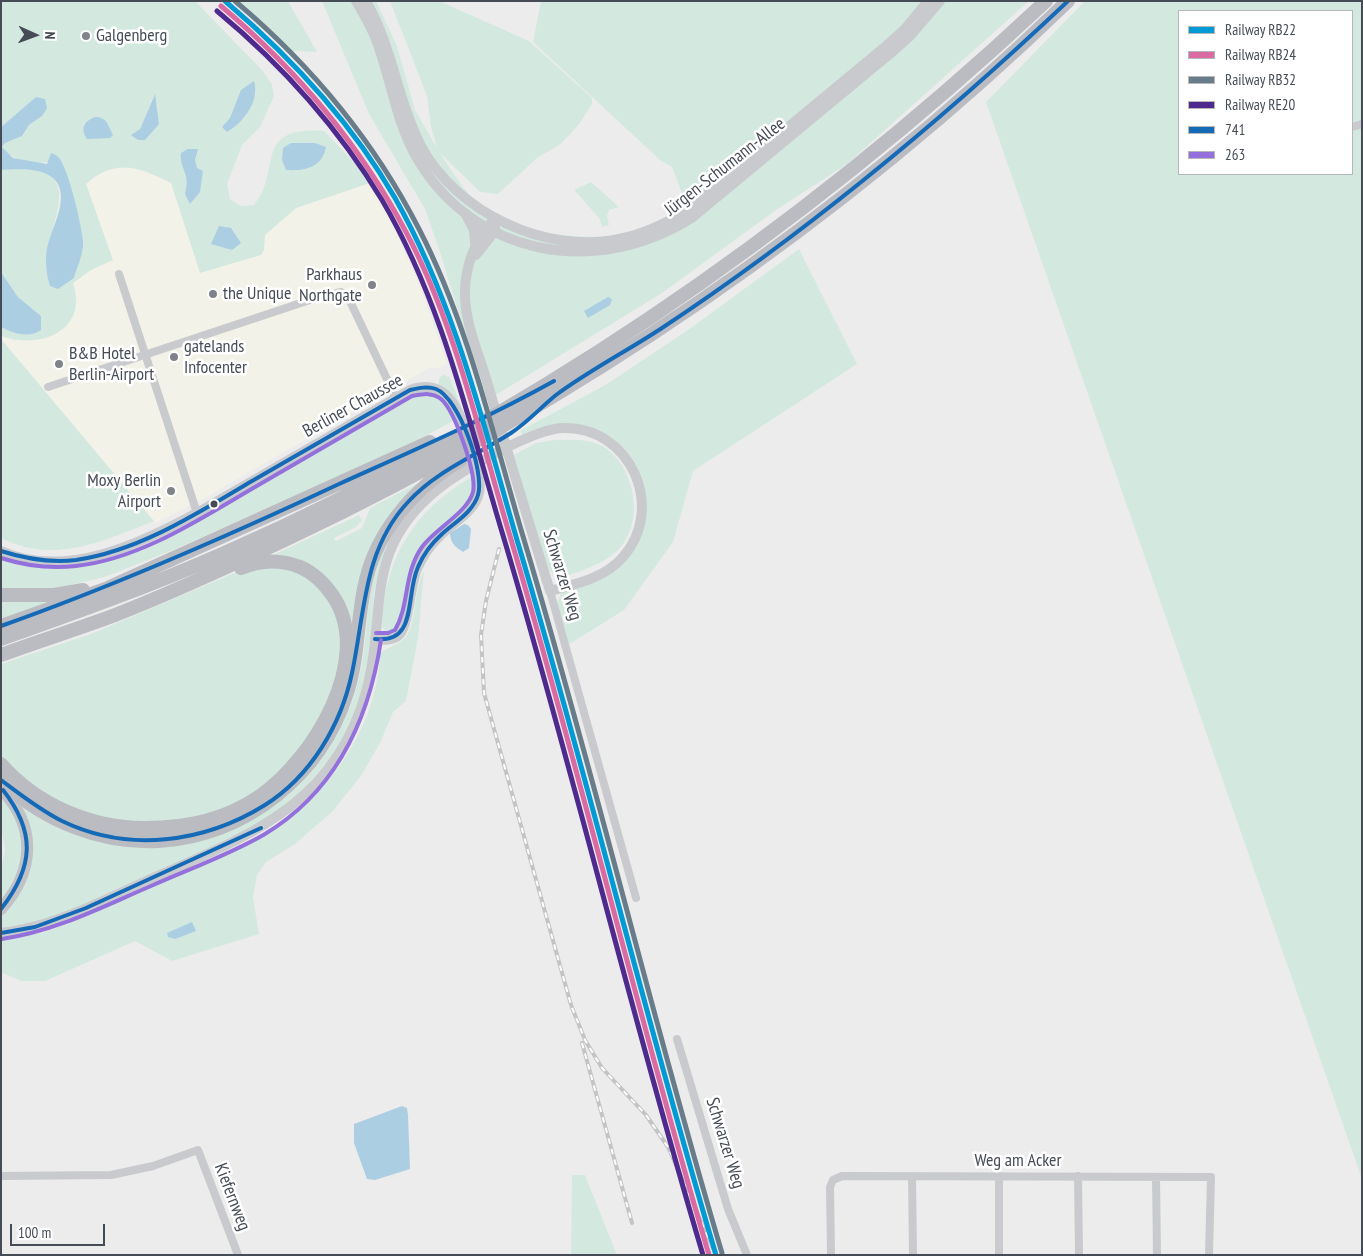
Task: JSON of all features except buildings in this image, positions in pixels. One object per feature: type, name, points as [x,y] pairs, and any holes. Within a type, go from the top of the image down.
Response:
[{"type":"highway","points":[[1,626],[108,588],[458,432],[509,407],[666,309],[817,199],[896,135],[1046,1]]},
{"type":"highway","points":[[1,780],[33,805],[62,823],[91,834],[131,840],[175,839],[204,832],[228,824],[267,804],[282,792],[310,763],[326,741],[341,712],[352,672],[364,587],[384,536],[394,518],[409,501],[435,477],[517,430],[557,395],[688,310],[810,222],[935,120],[1068,1]]},
{"type":"highway","points":[[1,639],[118,598],[226,553],[350,494],[458,432]]},
{"type":"highway","points":[[151,601],[350,509],[466,459]]},
{"type":"highway","points":[[1,595],[45,595],[79,591],[95,587],[187,552]]},
{"type":"highway","points":[[1,654],[151,601],[186,591],[250,564],[269,561],[288,562],[309,571],[327,587],[339,604],[345,624],[344,666],[333,706],[313,742],[299,761],[268,790],[238,808],[204,822],[159,828],[108,826],[68,814],[27,787],[1,764]]},
{"type":"highway","points":[[1,789],[18,810],[28,844],[26,866],[22,878],[15,892],[1,908]]},
{"type":"street","name":"Jürgen-Schumann-Allee","points":[[356,1],[378,43],[400,119],[414,152],[437,185],[463,211],[491,229],[535,246],[577,252],[599,251],[637,244],[675,228],[716,200],[891,53],[910,36],[940,1]]},
{"type":"street","name":"Jürgen-Schumann-Allee","points":[[366,1],[386,40],[407,113],[422,148],[445,180],[464,197],[496,218],[537,234],[561,240],[598,242],[636,235],[673,220],[706,197],[886,46],[905,29],[928,1]]},
{"type":"street","points":[[463,211],[474,230],[476,237],[474,249]]},
{"type":"street","name":"Schwarzer Weg","points":[[471,262],[496,218]]},
{"type":"street","name":"Schwarzer Weg","points":[[491,229],[474,249],[465,283],[466,311],[550,592],[636,898]]},
{"type":"street","points":[[119,274],[197,513]]},
{"type":"street","points":[[48,387],[316,298],[341,292],[348,297],[396,398]]},
{"type":"street","name":"Berliner Chaussee","points":[[1,551],[36,562],[66,562],[83,559],[162,531],[197,513],[410,390],[421,388],[442,392],[452,400],[460,415],[477,469],[480,484],[479,495],[474,505],[436,539],[425,554],[412,587],[404,626],[399,635],[386,640],[375,640]]},
{"type":"street","points":[[1,933],[35,927],[86,908],[247,836],[283,814],[316,784],[345,744],[366,692],[375,640],[378,595],[384,567],[397,538],[413,514],[466,459],[517,430],[578,428],[592,432],[616,446],[634,468],[641,490],[641,521],[635,540],[623,558],[606,571],[582,583],[550,592]]},
{"type":"street","name":"Schwarzer Weg","points":[[677,1038],[728,1209],[748,1255]]},
{"type":"street","name":"Kiefernweg","points":[[1,1176],[111,1175],[153,1166],[198,1150],[238,1255]]},
{"type":"street","name":"Weg am Acker","points":[[831,1255],[830,1187],[833,1180],[842,1176],[1211,1177],[1209,1255]]},
{"type":"street","points":[[912,1176],[913,1255]]},
{"type":"street","points":[[999,1255],[1000,1176]]},
{"type":"street","points":[[1078,1176],[1079,1255]]},
{"type":"street","points":[[1156,1178],[1157,1255]]},
{"type":"shaded area","points":[[126,167],[137,168],[171,183],[176,195],[265,243],[264,235],[296,208],[373,182],[419,284],[447,363],[441,368],[429,368],[201,500],[155,523],[1,339],[1,336],[15,341],[76,294],[72,283],[91,270],[113,260],[86,184],[104,171]]},
{"type":"green space","points":[[1,1],[195,1],[263,71],[272,85],[274,96],[260,127],[242,145],[227,184],[230,199],[241,206],[254,205],[262,192],[277,143],[286,136],[301,131],[324,131],[373,182],[296,208],[265,235],[264,250],[261,255],[200,273],[171,183],[138,169],[117,168],[107,171],[86,184],[113,260],[91,270],[73,283],[76,300],[74,314],[68,325],[58,333],[45,338],[16,340],[1,336],[1,327],[15,333],[41,316],[18,297],[1,272],[1,170],[25,169],[41,172],[52,177],[58,186],[59,198],[47,248],[74,278],[83,247],[75,203],[60,159],[37,163],[29,162],[14,157],[2,147],[5,143],[22,136],[29,125],[42,116],[36,97],[1,127]],"holes":[[[257,90],[246,116],[227,132],[223,126],[230,118],[234,107]],[[154,95],[159,124],[131,135],[140,129]]]},
{"type":"green space","points":[[237,1],[288,1],[317,52],[292,51]]},
{"type":"green space","points":[[322,1],[376,1],[397,46],[415,110],[437,148],[431,127],[427,96],[390,1],[439,1],[529,41],[592,98],[592,104],[580,123],[561,144],[537,158],[498,194],[480,192],[440,153],[473,199],[496,216],[543,232],[597,237],[623,235],[646,229],[667,218],[683,196],[672,167],[660,160],[533,42],[541,1],[1029,1],[847,164],[776,210],[662,293],[486,401],[425,209],[369,114]]},
{"type":"green space","points":[[1085,1],[1362,1],[1362,1179],[986,102]]},
{"type":"green space","points":[[591,182],[619,207],[609,210],[607,216],[609,225],[602,227],[600,219],[574,190]]},
{"type":"green space","points":[[799,249],[857,364],[693,471],[673,542],[624,610],[568,645],[558,615],[559,598],[572,585],[618,561],[634,548],[641,536],[645,523],[646,508],[642,479],[637,466],[629,454],[619,444],[608,438],[555,426],[540,428],[522,435],[520,431],[607,384],[688,330]]},
{"type":"green space","points":[[1,339],[154,521],[97,542],[59,550],[40,550],[21,546],[1,538]]},
{"type":"green space","points":[[443,374],[450,378],[464,414],[450,392],[438,387],[439,379]]},
{"type":"green space","points":[[426,393],[445,402],[457,419],[401,449],[175,549],[105,577],[56,588],[1,588],[1,555],[37,566],[72,566],[100,560],[168,537],[404,399],[416,394]]},
{"type":"green space","points":[[555,440],[588,441],[607,449],[625,470],[633,498],[634,513],[626,540],[617,551],[584,570],[562,578],[555,576],[546,567],[514,455],[536,443]]},
{"type":"green space","points":[[473,476],[476,484],[472,498],[468,505],[453,519],[406,592],[401,622],[395,631],[386,631],[382,627],[384,602],[396,558],[406,538],[434,504],[452,489]]},
{"type":"green space","points":[[422,481],[389,519],[353,640],[349,619],[337,592],[318,576],[273,555],[359,515],[362,520],[356,527],[334,538],[336,541],[362,528],[370,508]]},
{"type":"green space","points":[[439,484],[382,561],[374,593],[370,656],[366,678],[350,725],[332,757],[293,801],[249,830],[67,912],[31,923],[1,929],[1,912],[25,879],[19,802],[36,814],[224,833],[251,820],[276,804],[298,785],[318,764],[334,741],[347,715],[357,687],[363,657],[372,584],[384,550],[398,529]]},
{"type":"green space","points":[[269,565],[310,576],[338,611],[341,663],[328,708],[287,768],[236,805],[189,821],[126,824],[64,806],[25,780],[1,755],[1,664],[91,634],[234,573]]},
{"type":"green space","points":[[424,571],[418,638],[406,701],[393,712],[380,743],[361,776],[332,812],[295,844],[266,862],[257,875],[253,897],[259,934],[172,961],[135,941],[45,981],[21,981],[1,972],[1,941],[44,932],[65,925],[223,856],[268,832],[311,799],[330,779],[360,732],[377,680],[380,653],[402,641],[408,633],[418,588]]},
{"type":"green space","points":[[66,598],[1,623],[1,599]]},
{"type":"green space","points":[[1,790],[20,821],[23,861],[1,903],[1,870],[5,850],[1,826]]},
{"type":"green space","points":[[572,1175],[585,1175],[617,1255],[571,1255]]},
{"type":"water","points":[[254,81],[255,96],[253,103],[245,117],[227,132],[222,127],[230,118],[241,90]]},
{"type":"water","points":[[155,94],[159,124],[145,140],[138,140],[131,135],[140,129]]},
{"type":"water","points":[[36,97],[45,99],[47,108],[42,116],[29,125],[22,136],[5,143],[2,147],[13,158],[47,164],[52,153],[59,158],[64,166],[77,211],[83,246],[74,278],[58,289],[50,286],[46,253],[60,207],[61,194],[58,184],[52,177],[34,170],[1,170],[1,127]]},
{"type":"water","points":[[95,117],[102,118],[107,122],[113,135],[110,138],[87,139],[84,126]]},
{"type":"water","points":[[291,143],[315,143],[326,147],[321,160],[312,167],[300,170],[286,170],[282,160],[283,148]]},
{"type":"water","points":[[188,149],[198,149],[195,160],[197,168],[203,171],[200,192],[190,204],[185,194],[187,181],[181,159],[181,153]]},
{"type":"water","points":[[219,226],[231,228],[241,243],[232,250],[211,244]]},
{"type":"water","points":[[1,272],[18,297],[41,316],[41,330],[32,334],[21,334],[1,327]]},
{"type":"water","points":[[608,297],[612,299],[610,305],[588,318],[584,311]]},
{"type":"water","points":[[464,524],[468,525],[471,529],[469,548],[463,552],[454,544],[450,533]]},
{"type":"water","points":[[192,922],[196,931],[175,939],[168,937],[167,933]]},
{"type":"water","points":[[402,1106],[407,1108],[408,1115],[410,1169],[375,1180],[367,1179],[354,1143],[354,1124]]},
{"type":"railway","points":[[499,549],[486,601],[481,635],[484,693],[571,1005],[585,1040],[602,1068],[646,1115],[668,1147],[716,1255]]},
{"type":"railway","points":[[582,1043],[632,1223]]},
{"type":"rail line","name":"RB22","points":[[225,1],[297,68],[340,117],[378,170],[395,198],[435,280],[466,365],[492,452],[568,718],[665,1077],[716,1255]]},
{"type":"rail line","name":"RB32","points":[[235,1],[315,78],[361,135],[382,165],[419,229],[452,302],[478,378],[548,623],[671,1074],[722,1253]]},
{"type":"rail line","name":"RB24","points":[[221,6],[249,30],[301,82],[347,138],[388,199],[424,268],[439,305],[465,381],[536,625],[658,1075],[709,1255]]},
{"type":"rail line","name":"RE20","points":[[217,11],[264,53],[328,122],[382,200],[403,239],[421,279],[452,362],[528,622],[554,712],[651,1075],[703,1255]]},
{"type":"transit line","name":"741","points":[[1,780],[38,807],[62,821],[87,831],[139,840],[165,839],[217,828],[265,805],[281,793],[310,764],[332,730],[347,692],[352,673],[368,583],[374,561],[393,521],[408,502],[431,481],[511,433],[556,395],[662,328],[821,214],[922,132],[1068,1]]},
{"type":"transit line","name":"741","points":[[1,626],[130,577],[214,541],[448,435],[554,381]]},
{"type":"transit line","name":"741","points":[[1,551],[38,560],[66,561],[99,555],[122,548],[189,518],[410,390],[433,388],[445,395],[461,420],[478,470],[478,495],[468,512],[438,538],[422,558],[414,579],[408,616],[404,626],[398,634],[389,639],[375,639]]},
{"type":"transit line","name":"263","points":[[1,558],[29,565],[56,567],[100,562],[123,555],[169,536],[191,524],[412,396],[431,394],[441,399],[447,406],[458,429],[472,472],[473,492],[465,506],[428,540],[416,557],[409,578],[403,610],[395,630],[388,633],[376,633]]},
{"type":"transit line","name":"263","points":[[2,939],[41,930],[97,910],[237,849],[265,834],[290,817],[330,775],[345,751],[358,725],[368,698],[381,640]]},
{"type":"transit line","name":"741","points":[[1,909],[20,879],[27,850],[26,835],[21,820],[14,805],[3,790]]},
{"type":"transit line","name":"741","points":[[1,933],[35,927],[86,908],[261,828]]},
{"type":"place","name":"Galgenberg","points":[[86,36]]},
{"type":"place","name":"Parkhaus Northgate","points":[[372,285]]},
{"type":"place","name":"the Unique","points":[[213,294]]},
{"type":"place","name":"gatelands Infocenter","points":[[174,357]]},
{"type":"place","name":"B&B Hotel Berlin-Airport","points":[[59,364]]},
{"type":"place","name":"Moxy Berlin Airport","points":[[171,491]]}]
